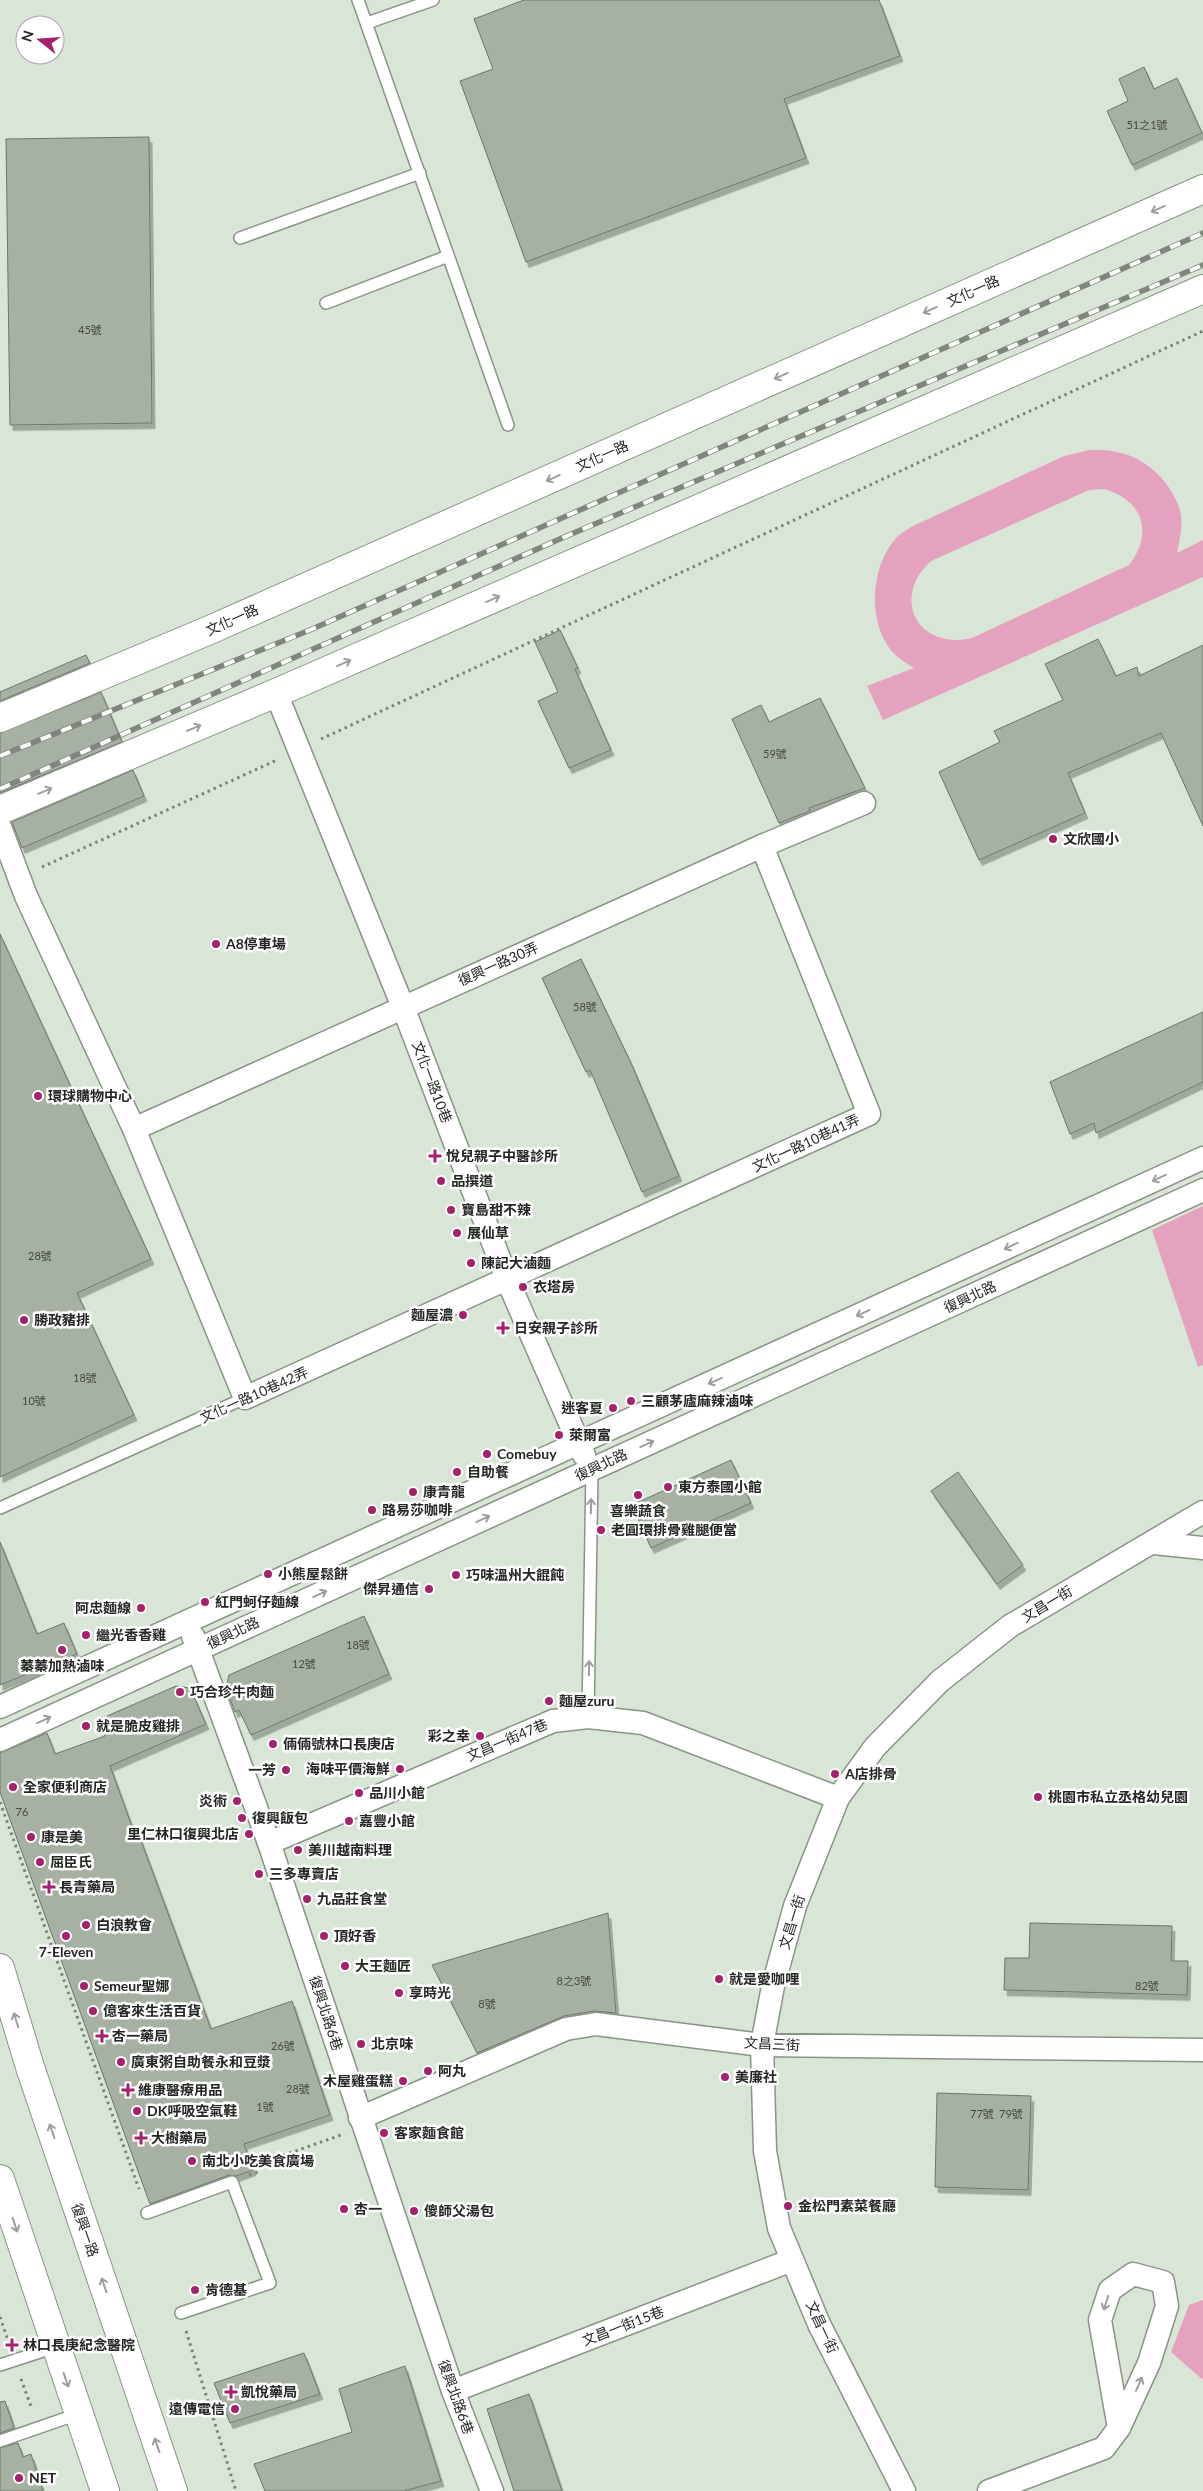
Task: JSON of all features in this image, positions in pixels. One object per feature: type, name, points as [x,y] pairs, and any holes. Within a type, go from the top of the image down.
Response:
[{"type":"street","name":"文化一路","points":[[0,718],[212,629],[1203,189]]},
{"type":"street","points":[[0,810],[276,693],[1203,289]]},
{"type":"street","name":"文化一路10巷","points":[[276,693],[403,1007],[507,1279],[577,1443],[592,1469]]},
{"type":"street","name":"復興一路30弄","points":[[134,1129],[762,846],[864,803]]},
{"type":"street","points":[[0,827],[26,896],[134,1129],[245,1398]]},
{"type":"street","name":"文化一路10巷41弄","points":[[507,1279],[869,1114],[762,846]]},
{"type":"street","points":[[0,1707],[1203,1158]]},
{"type":"street","name":"復興北路","points":[[0,1740],[1203,1190]]},
{"type":"street","name":"文化一路10巷42弄","points":[[245,1398],[507,1279]]},
{"type":"street","points":[[932,1282],[944,1308]]},
{"type":"street","points":[[444,1504],[457,1531]]},
{"type":"street","name":"文昌一街","points":[[904,2491],[820,2324],[779,2228],[765,2151],[762,2045],[773,1986],[795,1906],[838,1798],[876,1747],[940,1681],[1010,1626],[1203,1512]]},
{"type":"street","points":[[1154,1542],[1203,1548]]},
{"type":"street","name":"復興北路6巷","points":[[187,1622],[269,1843],[453,2391],[492,2491]]},
{"type":"street","name":"文昌一街47巷","points":[[269,1843],[553,1721],[588,1717],[643,1723],[838,1798]]},
{"type":"street","name":"復興一路","points":[[0,1968],[33,2076],[173,2491]]},
{"type":"street","name":"文昌三街","points":[[362,2122],[566,2029],[596,2024],[762,2045],[1203,2050]]},
{"type":"street","points":[[0,2179],[105,2491]]},
{"type":"street","name":"文昌一街15巷","points":[[453,2391],[792,2260]]},
{"type":"street","points":[[989,2491],[1104,2448],[1119,2428],[1149,2363],[1167,2306],[1163,2282],[1133,2274],[1110,2290],[1100,2320],[1119,2428]]},
{"type":"lane","points":[[358,0],[508,425]]},
{"type":"lane","points":[[366,23],[432,0]]},
{"type":"lane","points":[[240,238],[420,173]]},
{"type":"lane","points":[[326,303],[448,256]]},
{"type":"lane","name":"文化一路10巷42弄","points":[[0,1508],[245,1398]]},
{"type":"lane","points":[[588,1717],[592,1469]]},
{"type":"lane","points":[[147,2213],[232,2182],[270,2283],[181,2314]]},
{"type":"lane","points":[[0,2365],[55,2347]]},
{"type":"lane","points":[[0,2440],[78,2414]]},
{"type":"path","points":[[20,877],[299,750],[1203,331]]},
{"type":"path","points":[[0,1802],[139,2189]]},
{"type":"path","points":[[232,2182],[258,2172],[256,2165],[362,2122]]},
{"type":"path","points":[[181,2314],[236,2491]]},
{"type":"shaded area","points":[[1090,450],[1114,451],[1137,459],[1147,465],[1163,479],[1179,507],[1181,524],[1177,553],[1203,540],[1203,577],[883,720],[867,686],[914,668],[890,650],[881,634],[877,620],[875,590],[882,561],[889,548],[899,536],[913,526],[1064,456]],"holes":[[[1104,489],[1117,494],[1136,509],[1142,530],[1137,553],[1129,565],[972,638],[953,640],[937,637],[924,629],[916,618],[912,605],[913,590],[919,575],[931,561],[1089,490]]]},
{"type":"shaded area","points":[[1203,1206],[1203,1365],[1198,1367],[1152,1230]]},
{"type":"shaded area","points":[[1203,2300],[1203,2380],[1171,2352],[1189,2305]]},
{"type":"building","points":[[524,0],[879,0],[900,56],[784,99],[806,158],[526,262],[460,81],[493,69],[474,19]]},
{"type":"building","points":[[1144,67],[1154,89],[1177,78],[1202,133],[1132,165],[1107,111],[1128,101],[1119,79]]},
{"type":"building","points":[[149,137],[152,423],[10,425],[6,139]]},
{"type":"building","points":[[560,630],[578,668],[575,669],[611,750],[569,768],[538,701],[558,692],[535,642]]},
{"type":"building","points":[[1098,639],[1116,676],[1137,667],[1139,676],[1203,645],[1203,826],[1161,733],[1068,773],[1085,813],[979,860],[939,772],[1000,742],[994,731],[1063,700],[1045,664]]},
{"type":"building","points":[[86,655],[90,663],[0,701],[0,692]]},
{"type":"building","points":[[101,692],[122,742],[0,793],[0,733]]},
{"type":"building","points":[[820,698],[865,788],[809,808],[810,811],[779,823],[732,719],[761,705],[769,722]]},
{"type":"building","points":[[133,770],[144,796],[22,848],[12,822]]},
{"type":"building","name":"環球購物中心","points":[[0,934],[151,1259],[77,1293],[134,1415],[0,1477]]},
{"type":"building","points":[[581,959],[631,1063],[679,1176],[642,1192],[590,1070],[586,1072],[542,978]]},
{"type":"building","points":[[1203,1012],[1203,1082],[1096,1133],[1094,1123],[1070,1134],[1050,1082]]},
{"type":"building","points":[[731,1460],[751,1503],[651,1548],[632,1505]]},
{"type":"building","points":[[958,1472],[1023,1565],[997,1584],[931,1491]]},
{"type":"building","points":[[0,1542],[37,1634],[64,1623],[77,1654],[0,1685]]},
{"type":"building","points":[[364,1616],[389,1674],[251,1735],[239,1710],[235,1712],[226,1688],[229,1675]]},
{"type":"building","points":[[176,1686],[190,1688],[206,1724],[110,1766],[134,1832],[137,1830],[211,2029],[292,2001],[330,2115],[244,2144],[253,2170],[236,2176],[229,2175],[150,2204],[0,1792],[0,1753],[47,1733],[55,1754],[105,1736],[98,1720]]},
{"type":"building","points":[[608,1913],[616,2013],[594,2011],[564,2016],[477,2053],[432,1965]]},
{"type":"building","points":[[1030,1923],[1172,1926],[1171,1961],[1188,1961],[1187,1995],[1004,1990],[1005,1958],[1029,1958]]},
{"type":"building","points":[[937,2093],[1031,2096],[1028,2190],[935,2187]]},
{"type":"building","points":[[304,2353],[320,2394],[230,2423],[214,2383]]},
{"type":"building","points":[[405,2366],[441,2481],[404,2491],[265,2491],[254,2464],[352,2432],[339,2389]]},
{"type":"building","points":[[529,2394],[562,2491],[514,2491],[487,2409]]},
{"type":"building","points":[[5,2401],[14,2428],[0,2433],[0,2402]]},
{"type":"building","name":"NET","points":[[18,2443],[23,2457],[31,2454],[43,2491],[0,2491],[0,2448]]},
{"type":"railway","points":[[0,756],[310,630],[1203,233]]},
{"type":"railway","points":[[0,789],[562,538],[1203,265]]},
{"type":"place","name":"文欣國小","points":[[1053,839]]},
{"type":"place","name":"A8停車場","points":[[216,944]]},
{"type":"place","name":"環球購物中心","points":[[38,1096]]},
{"type":"place","name":"悅兒親子中醫診所","points":[[435,1156]]},
{"type":"place","name":"品撰道","points":[[441,1181]]},
{"type":"place","name":"寶島甜不辣","points":[[451,1210]]},
{"type":"place","name":"展仙草","points":[[457,1233]]},
{"type":"place","name":"陳記大滷麵","points":[[471,1263]]},
{"type":"place","name":"衣塔房","points":[[523,1287]]},
{"type":"place","name":"麵屋濃","points":[[463,1315]]},
{"type":"place","name":"勝政豬排","points":[[24,1320]]},
{"type":"place","name":"日安親子診所","points":[[503,1328]]},
{"type":"place","name":"三顧茅廬麻辣滷味","points":[[631,1401]]},
{"type":"place","name":"迷客夏","points":[[613,1408]]},
{"type":"place","name":"萊爾富","points":[[559,1435]]},
{"type":"place","name":"Comebuy","points":[[487,1454]]},
{"type":"place","name":"自助餐","points":[[457,1472]]},
{"type":"place","name":"東方泰國小館","points":[[668,1487]]},
{"type":"place","name":"康青龍","points":[[413,1492]]},
{"type":"place","name":"喜樂蔬食","points":[[638,1495]]},
{"type":"place","name":"路易莎咖啡","points":[[372,1510]]},
{"type":"place","name":"老圓環排骨雞腿便當","points":[[601,1530]]},
{"type":"place","name":"小熊屋鬆餅","points":[[268,1574]]},
{"type":"place","name":"巧味溫州大餛飩","points":[[456,1575]]},
{"type":"place","name":"傑昇通信","points":[[429,1589]]},
{"type":"place","name":"紅門蚵仔麵線","points":[[205,1602]]},
{"type":"place","name":"阿忠麵線","points":[[141,1608]]},
{"type":"place","name":"繼光香香雞","points":[[86,1635]]},
{"type":"place","name":"蓁蓁加熱滷味","points":[[62,1650]]},
{"type":"place","name":"巧合珍牛肉麵","points":[[180,1692]]},
{"type":"place","name":"麵屋zuru","points":[[549,1701]]},
{"type":"place","name":"就是脆皮雞排","points":[[86,1726]]},
{"type":"place","name":"彩之幸","points":[[480,1736]]},
{"type":"place","name":"倆倆號林口長庚店","points":[[273,1744]]},
{"type":"place","name":"海味平價海鮮","points":[[400,1769]]},
{"type":"place","name":"一芳","points":[[286,1770]]},
{"type":"place","name":"A店排骨","points":[[835,1774]]},
{"type":"place","name":"全家便利商店","points":[[13,1787]]},
{"type":"place","name":"品川小館","points":[[359,1793]]},
{"type":"place","name":"桃園市私立丞格幼兒園","points":[[1038,1797]]},
{"type":"place","name":"炎術","points":[[237,1801]]},
{"type":"place","name":"復興飯包","points":[[242,1818]]},
{"type":"place","name":"嘉豐小館","points":[[349,1821]]},
{"type":"place","name":"里仁林口復興北店","points":[[249,1834]]},
{"type":"place","name":"康是美","points":[[31,1837]]},
{"type":"place","name":"美川越南料理","points":[[298,1850]]},
{"type":"place","name":"屈臣氏","points":[[40,1862]]},
{"type":"place","name":"三多專賣店","points":[[259,1874]]},
{"type":"place","name":"長青藥局","points":[[49,1887]]},
{"type":"place","name":"九品莊食堂","points":[[307,1899]]},
{"type":"place","name":"白浪教會","points":[[86,1925]]},
{"type":"place","name":"7-Eleven","points":[[66,1936]]},
{"type":"place","name":"頂好香","points":[[324,1936]]},
{"type":"place","name":"大王麵匠","points":[[345,1966]]},
{"type":"place","name":"就是愛咖哩","points":[[719,1979]]},
{"type":"place","name":"Semeur聖娜","points":[[84,1986]]},
{"type":"place","name":"享時光","points":[[399,1993]]},
{"type":"place","name":"億客來生活百貨","points":[[93,2011]]},
{"type":"place","name":"杏一藥局","points":[[102,2036]]},
{"type":"place","name":"北京味","points":[[361,2044]]},
{"type":"place","name":"廣東粥自助餐永和豆漿","points":[[121,2062]]},
{"type":"place","name":"阿丸","points":[[428,2071]]},
{"type":"place","name":"美廉社","points":[[725,2077]]},
{"type":"place","name":"木屋雞蛋糕","points":[[403,2081]]},
{"type":"place","name":"維康醫療用品","points":[[128,2090]]},
{"type":"place","name":"DK呼吸空氣鞋","points":[[137,2111]]},
{"type":"place","name":"客家麵食館","points":[[384,2133]]},
{"type":"place","name":"大樹藥局","points":[[141,2138]]},
{"type":"place","name":"南北小吃美食廣場","points":[[192,2161]]},
{"type":"place","name":"金松門素菜餐廳","points":[[788,2206]]},
{"type":"place","name":"杏一","points":[[344,2209]]},
{"type":"place","name":"傻師父湯包","points":[[414,2211]]},
{"type":"place","name":"肯德基","points":[[195,2290]]},
{"type":"place","name":"林口長庚紀念醫院","points":[[12,2345]]},
{"type":"place","name":"凱悅藥局","points":[[231,2392]]},
{"type":"place","name":"遠傳電信","points":[[235,2409]]},
{"type":"place","name":"NET","points":[[19,2478]]}]
